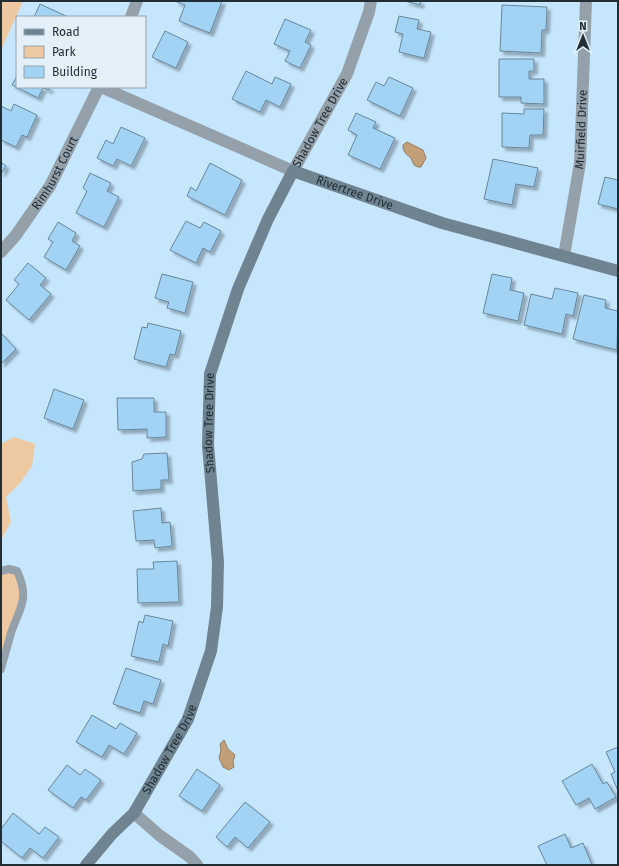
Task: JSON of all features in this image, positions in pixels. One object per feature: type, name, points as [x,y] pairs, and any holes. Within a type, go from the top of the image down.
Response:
[{"type":"street","points":[[131,16],[137,1]]},
{"type":"street","name":"Shadow Tree Drive","points":[[86,865],[112,834],[134,813],[188,719],[211,651],[217,607],[218,562],[208,445],[210,374],[238,290],[268,219],[347,74],[369,12],[371,1]]},
{"type":"street","name":"Muirfield Drive","points":[[564,256],[580,163],[586,1]]},
{"type":"street","name":"Rimhurst Court","points":[[1,252],[16,235],[50,186],[99,88]]},
{"type":"street","name":"Rivertree Drive","points":[[102,88],[293,171],[442,223],[618,271]]},
{"type":"street","points":[[134,813],[159,835],[190,857],[197,865]]},
{"type":"lane","points":[[1,571],[9,569],[17,571],[23,584],[23,603],[1,669]]},
{"type":"green space","points":[[1,1],[23,1],[16,16],[1,50]]},
{"type":"green space","points":[[14,437],[35,444],[32,466],[20,483],[6,497],[11,522],[1,540],[1,444]]},
{"type":"green space","points":[[1,566],[3,571],[9,569],[23,584],[1,669]]},
{"type":"shaded area","points":[[407,142],[423,150],[426,158],[421,167],[414,165],[411,158],[404,151],[403,145]]},
{"type":"shaded area","points":[[224,740],[228,749],[235,755],[233,761],[234,767],[229,770],[223,767],[219,758],[221,750],[220,744]]},
{"type":"building","points":[[175,1],[222,1],[210,33],[179,21],[185,5]]},
{"type":"building","points":[[405,1],[421,1],[420,5]]},
{"type":"building","points":[[40,4],[66,16],[34,16]]},
{"type":"building","points":[[502,5],[547,7],[546,30],[542,30],[541,53],[500,51]]},
{"type":"building","points":[[399,16],[419,20],[417,29],[431,32],[424,58],[399,52],[403,34],[395,32]]},
{"type":"building","points":[[285,19],[311,30],[305,42],[311,45],[300,68],[285,61],[290,51],[274,44]]},
{"type":"building","points":[[165,31],[188,42],[176,68],[152,57]]},
{"type":"building","points":[[499,59],[534,59],[534,71],[529,71],[529,79],[544,79],[544,104],[521,103],[521,97],[499,97]]},
{"type":"building","points":[[246,71],[272,84],[275,77],[291,84],[280,107],[266,100],[260,112],[232,99]]},
{"type":"building","points":[[389,77],[413,88],[400,116],[367,100],[376,82],[384,86]]},
{"type":"building","points":[[16,78],[16,87],[12,85]]},
{"type":"building","points":[[18,88],[43,88],[38,98]]},
{"type":"building","points":[[14,104],[37,115],[27,137],[22,135],[16,147],[1,140],[1,106],[11,111]]},
{"type":"building","points":[[524,109],[544,109],[543,135],[530,135],[529,148],[502,147],[502,113],[524,114]]},
{"type":"building","points":[[356,113],[376,122],[373,128],[395,138],[380,169],[348,155],[357,135],[348,130]]},
{"type":"building","points":[[121,127],[145,138],[131,166],[117,159],[113,166],[97,158],[106,140],[113,144]]},
{"type":"building","points":[[493,159],[538,168],[534,187],[516,184],[512,205],[484,199]]},
{"type":"building","points":[[1,162],[6,166],[1,174]]},
{"type":"building","points":[[210,163],[242,180],[225,215],[187,196],[191,187],[196,191]]},
{"type":"building","points":[[90,173],[111,183],[107,191],[119,197],[104,227],[76,213],[87,191],[83,188]]},
{"type":"building","points":[[605,177],[618,180],[618,209],[598,204]]},
{"type":"building","points":[[186,221],[200,228],[204,222],[221,231],[210,252],[203,248],[196,263],[170,250]]},
{"type":"building","points":[[58,222],[76,233],[72,241],[80,246],[66,270],[44,257],[53,242],[48,239]]},
{"type":"building","points":[[28,263],[46,278],[40,285],[51,294],[29,320],[6,300],[19,284],[14,280]]},
{"type":"building","points":[[162,274],[193,282],[185,313],[167,308],[169,302],[155,298]]},
{"type":"building","points":[[492,274],[512,278],[510,290],[524,293],[518,321],[483,313]]},
{"type":"building","points":[[555,288],[578,293],[573,316],[566,314],[562,334],[524,325],[531,294],[552,299]]},
{"type":"building","points":[[584,295],[606,300],[605,308],[618,311],[617,350],[573,339]]},
{"type":"building","points":[[148,323],[181,331],[175,355],[170,354],[166,367],[134,359],[142,327],[147,328]]},
{"type":"building","points":[[1,333],[16,349],[1,364]]},
{"type":"building","points":[[54,389],[84,400],[73,429],[44,418]]},
{"type":"building","points":[[117,398],[154,398],[154,412],[166,412],[166,437],[147,438],[147,429],[118,430]]},
{"type":"building","points":[[167,453],[169,480],[161,480],[161,489],[133,491],[132,462],[142,459],[144,454]]},
{"type":"building","points":[[161,508],[162,523],[170,522],[172,546],[155,548],[154,540],[136,541],[133,511]]},
{"type":"building","points":[[177,561],[179,602],[138,603],[137,569],[154,569],[153,562]]},
{"type":"building","points":[[145,615],[173,621],[168,646],[163,644],[159,662],[131,656],[139,621],[143,623]]},
{"type":"building","points":[[126,668],[161,680],[153,704],[144,701],[140,713],[113,704]]},
{"type":"building","points":[[92,715],[116,729],[120,723],[137,733],[124,754],[109,745],[102,757],[76,742]]},
{"type":"building","points":[[618,747],[618,791],[611,774],[615,772],[606,752]]},
{"type":"building","points":[[592,764],[603,784],[607,782],[616,797],[595,809],[589,798],[576,805],[562,781]]},
{"type":"building","points":[[67,765],[80,775],[85,769],[101,780],[86,800],[81,797],[73,808],[48,790]]},
{"type":"building","points":[[197,769],[220,785],[202,811],[179,796]]},
{"type":"building","points":[[245,802],[270,822],[248,848],[235,837],[227,847],[216,837]]},
{"type":"building","points":[[13,813],[39,834],[45,827],[59,837],[43,858],[30,848],[22,858],[1,841],[1,829]]},
{"type":"building","points":[[565,834],[571,848],[583,843],[592,865],[547,865],[538,846]]}]
